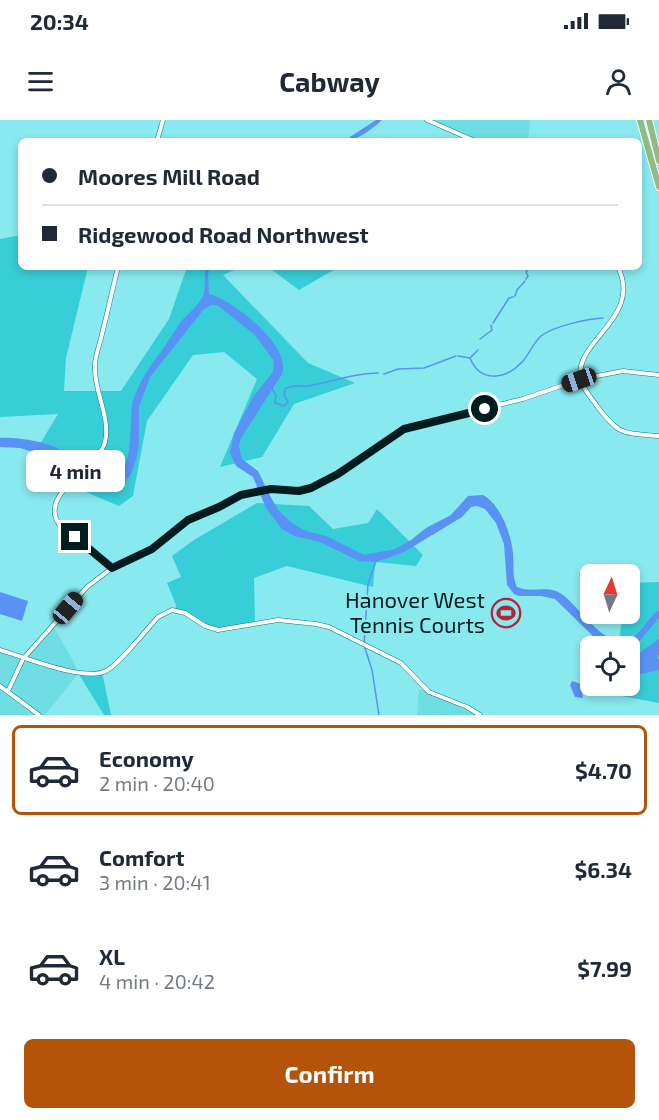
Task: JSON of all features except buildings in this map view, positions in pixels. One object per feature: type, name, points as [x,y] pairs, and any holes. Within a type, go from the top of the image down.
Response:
[{"type":"highway","points":[[640,120],[659,188]]},
{"type":"highway","points":[[649,120],[659,160]]},
{"type":"street","points":[[158,138],[164,120]]},
{"type":"street","points":[[427,120],[468,138]]},
{"type":"street","points":[[112,568],[59,524],[55,508],[58,498],[101,450],[105,441],[105,426],[95,363],[117,270]]},
{"type":"street","points":[[619,270],[624,285],[622,304],[586,356],[581,379],[587,391],[616,429],[626,433],[659,436]]},
{"type":"street","points":[[8,692],[25,658],[96,579],[112,568],[152,549],[188,520],[241,495],[256,491],[271,489],[299,491],[311,488],[332,478],[408,428],[523,399],[581,379],[623,372],[659,375]]},
{"type":"street","points":[[0,650],[78,673],[106,671],[158,617],[167,612],[176,610],[185,613],[214,629],[230,629],[282,620],[329,627],[407,667],[429,692],[467,707],[480,715]]},
{"type":"street","points":[[0,686],[39,715]]},
{"type":"shaded area","points":[[376,120],[382,120],[359,137],[349,138]]},
{"type":"shaded area","points":[[427,120],[530,120],[528,138],[467,137]]},
{"type":"shaded area","points":[[18,236],[18,270],[87,270],[66,358],[64,391],[121,391],[169,319],[186,270],[234,270],[223,275],[308,363],[355,383],[294,404],[262,457],[220,467],[257,379],[224,352],[193,355],[147,421],[133,496],[119,506],[26,467],[58,414],[0,417],[0,239]]},
{"type":"shaded area","points":[[206,270],[209,270],[209,294],[232,305],[258,326],[270,338],[283,363],[282,374],[241,438],[238,449],[242,459],[258,471],[278,510],[293,524],[306,531],[326,536],[364,555],[395,549],[426,528],[451,515],[468,496],[483,495],[500,513],[507,529],[512,545],[517,587],[558,592],[580,612],[580,623],[555,599],[514,594],[507,585],[504,544],[496,523],[485,509],[477,506],[471,507],[462,517],[404,552],[376,562],[359,561],[320,542],[294,536],[282,529],[266,508],[253,477],[236,466],[230,453],[234,433],[253,397],[273,372],[274,361],[255,335],[217,305],[204,309],[150,377],[139,407],[139,446],[136,460],[130,476],[122,484],[114,487],[94,485],[88,483],[76,471],[43,455],[20,448],[0,447],[0,438],[38,442],[58,449],[80,468],[91,474],[109,477],[118,475],[128,458],[133,401],[139,385],[178,326],[202,298]]},
{"type":"shaded area","points":[[272,270],[334,270],[299,290]]},
{"type":"shaded area","points":[[257,503],[309,506],[333,529],[368,523],[377,509],[423,555],[416,566],[375,562],[373,587],[287,566],[254,578],[255,625],[215,631],[175,611],[176,605],[167,583],[181,577],[172,556],[194,540]]},
{"type":"shaded area","points":[[659,582],[659,703],[621,696],[640,696],[640,636],[620,636],[621,624],[640,624],[640,583]]},
{"type":"shaded area","points":[[0,592],[28,601],[22,621],[0,614]]},
{"type":"shaded area","points":[[659,610],[659,618],[640,640],[640,636],[634,636]]},
{"type":"shaded area","points":[[581,624],[592,624],[607,636],[593,636]]},
{"type":"shaded area","points":[[54,627],[79,672],[78,674],[45,715],[0,715],[0,652],[26,660]]},
{"type":"shaded area","points":[[659,639],[657,657],[659,670],[640,674],[640,654]]},
{"type":"shaded area","points":[[102,672],[111,715],[104,715],[78,673]]},
{"type":"shaded area","points":[[572,681],[580,684],[580,696],[583,698],[575,697],[570,685]]},
{"type":"shaded area","points":[[419,689],[454,702],[479,715],[417,715]]},
{"type":"waterway","points":[[526,279],[527,270]]},
{"type":"waterway","points":[[515,296],[525,281]]},
{"type":"waterway","points":[[493,323],[509,298],[513,297]]},
{"type":"waterway","points":[[470,358],[480,372],[486,375],[501,375],[522,362],[538,339],[547,332],[571,324],[603,318]]},
{"type":"waterway","points":[[480,339],[492,330],[491,325]]},
{"type":"waterway","points":[[458,356],[470,358],[478,350]]},
{"type":"waterway","points":[[384,374],[398,369],[424,368],[456,356]]},
{"type":"waterway","points":[[271,387],[276,395],[275,403],[284,406],[288,402],[284,395],[288,387],[308,386],[378,373]]},
{"type":"waterway","points":[[238,446],[241,458]]},
{"type":"waterway","points":[[376,561],[368,584],[364,645],[372,670],[379,715]]},
{"type":"place","name":"Hanover West Tennis Courts","points":[[506,613]]},
{"type":"route","points":[[75,537],[112,568],[152,549],[188,520],[236,497],[253,491],[279,489],[299,491],[311,488],[338,474],[404,429],[485,409]]}]
